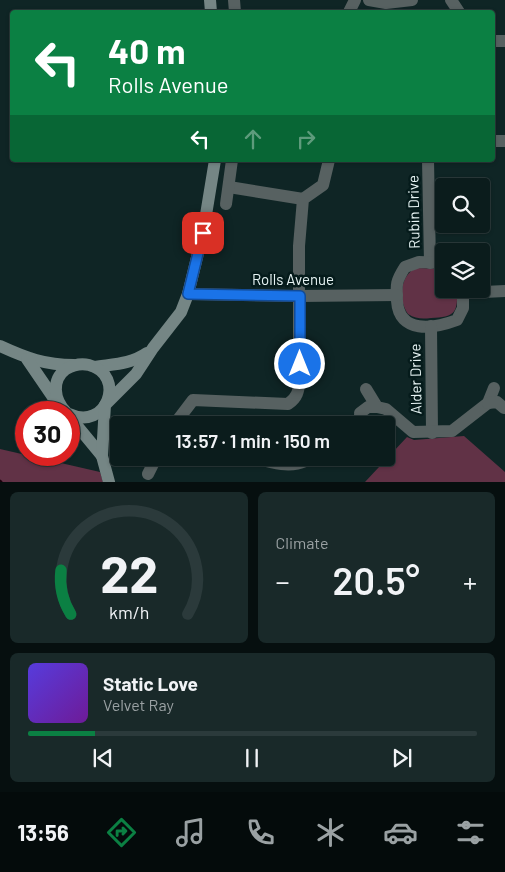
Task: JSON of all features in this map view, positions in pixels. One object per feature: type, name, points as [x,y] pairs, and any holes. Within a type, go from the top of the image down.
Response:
[{"type":"street","points":[[369,0],[386,3],[412,0]]},
{"type":"street","points":[[80,417],[88,418],[98,413],[136,374],[153,348],[181,312],[188,294],[203,233],[215,162]]},
{"type":"street","points":[[226,204],[232,162]]},
{"type":"street","points":[[229,187],[303,199],[322,185],[328,162]]},
{"type":"street","name":"Rubin Drive","points":[[428,162],[430,263]]},
{"type":"street","points":[[181,416],[193,400],[288,404],[294,400],[299,392],[299,246],[303,199]]},
{"type":"street","points":[[435,263],[419,262],[405,267],[397,280],[398,311],[404,321],[417,326],[431,326],[456,320],[463,308],[463,298]]},
{"type":"street","points":[[490,291],[505,291]]},
{"type":"street","name":"Rolls Avenue","points":[[188,294],[397,295]]},
{"type":"street","name":"Alder Drive","points":[[431,326],[432,432]]},
{"type":"street","points":[[0,346],[27,359],[57,365],[86,364],[102,372],[110,388],[106,405],[102,456],[109,482]]},
{"type":"street","points":[[95,367],[137,360],[153,348]]},
{"type":"street","points":[[27,359],[58,401]]},
{"type":"street","points":[[59,401],[56,397],[56,386],[59,376],[66,369],[76,364]]},
{"type":"street","points":[[360,413],[368,407],[377,407],[386,409],[413,432],[452,431],[488,403],[494,388]]},
{"type":"street","points":[[366,389],[377,407]]},
{"type":"street","points":[[488,403],[497,402],[505,408]]},
{"type":"street","points":[[80,429],[102,456]]},
{"type":"street","points":[[148,474],[152,466]]},
{"type":"lane","points":[[357,416],[360,413]]},
{"type":"lane","points":[[276,466],[298,466]]},
{"type":"shaded area","points":[[416,268],[435,269],[435,298],[457,298],[456,308],[450,315],[416,318],[408,314],[403,302],[402,288],[411,271]]},
{"type":"shaded area","points":[[464,436],[505,472],[505,482],[365,482],[380,466],[395,466],[395,450],[407,437],[414,440]]},
{"type":"shaded area","points":[[0,449],[15,452],[15,466],[74,466],[100,472],[103,482],[0,482]]},
{"type":"route","points":[[203,233],[188,294],[300,296],[300,364]]}]
